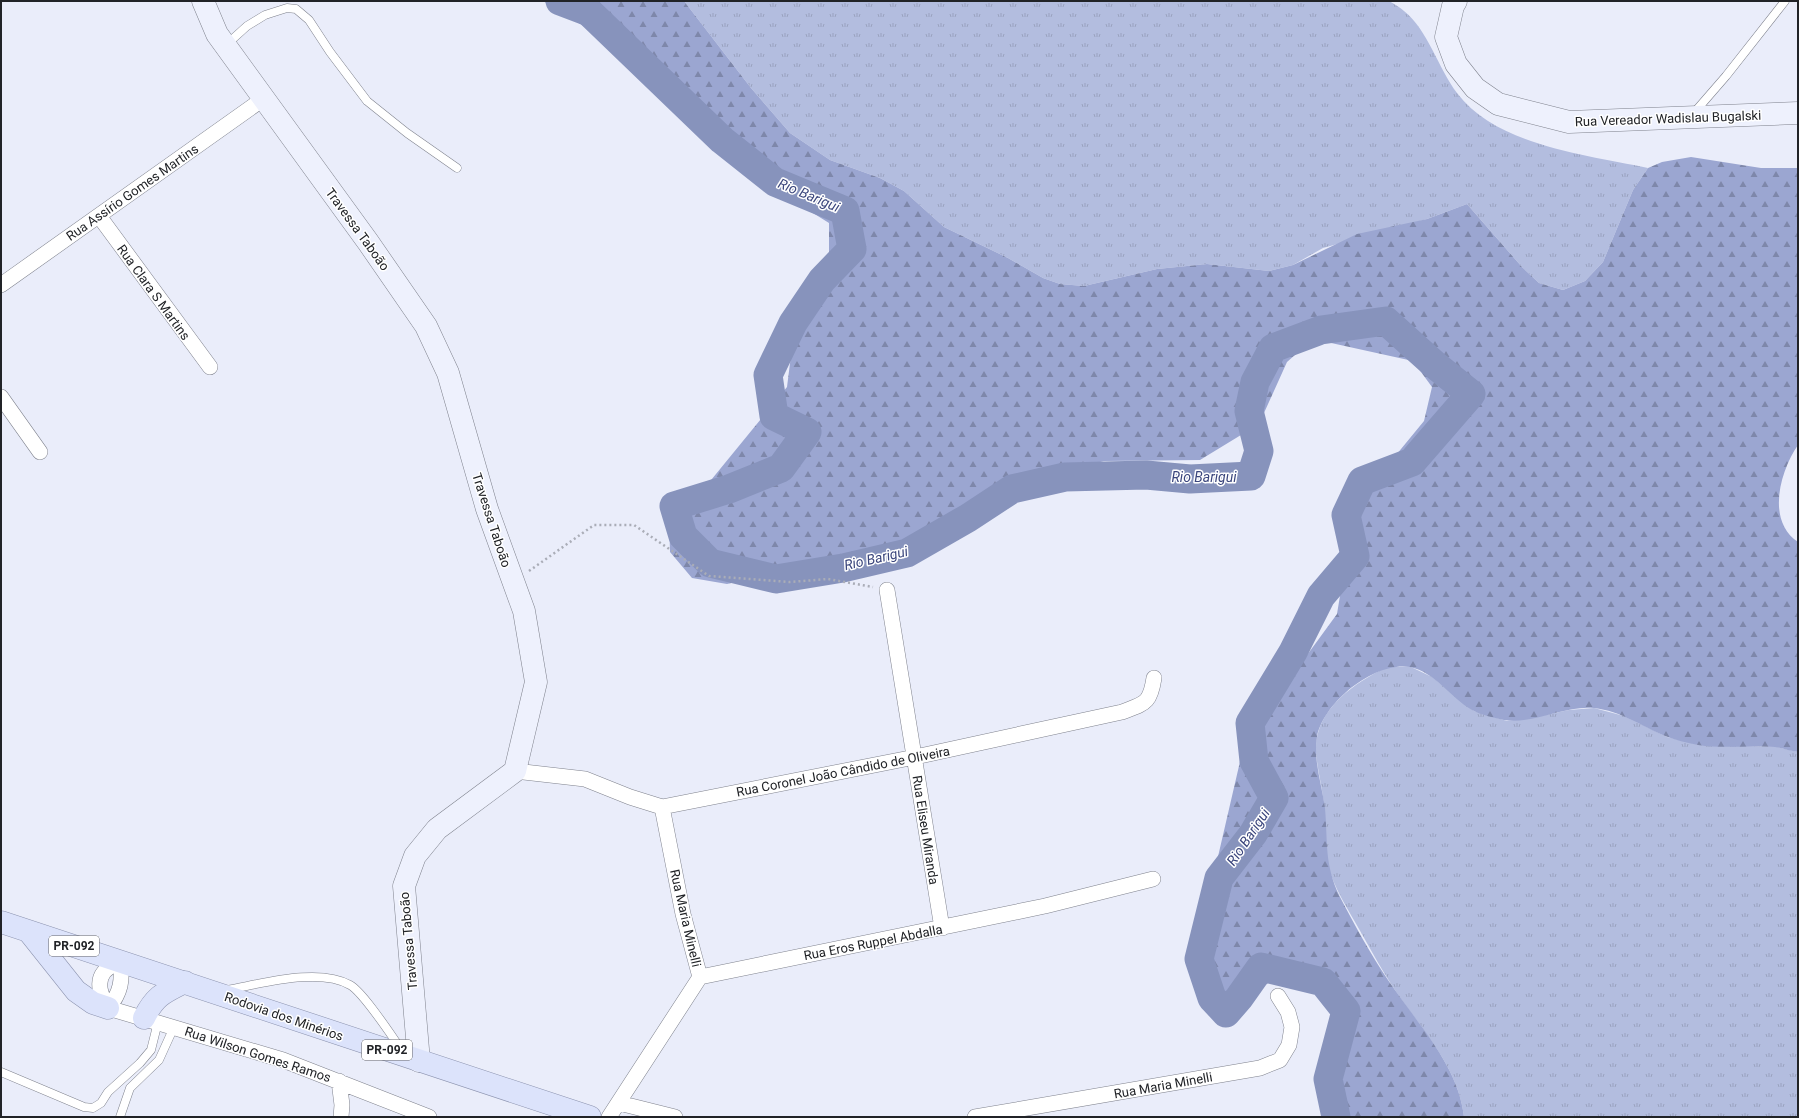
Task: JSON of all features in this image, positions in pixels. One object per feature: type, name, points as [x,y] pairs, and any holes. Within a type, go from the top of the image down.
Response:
[{"type":"main road","name":"Rodovia dos Minérios","points":[[1,922],[120,960],[590,1117]]},
{"type":"main road","points":[[29,932],[76,991],[93,1003],[108,1008]]},
{"type":"main road","points":[[151,1020],[152,1002],[164,993],[185,982]]},
{"type":"street","name":"Travessa Taboão","points":[[203,1],[217,34],[225,46],[368,242],[426,326],[448,373],[486,509],[524,612],[536,682],[515,771],[437,829],[415,856],[404,886],[413,1059]]},
{"type":"street","name":"Rua Vereador Wadislau Bugalski","points":[[1450,3],[1446,37],[1456,64],[1475,88],[1498,104],[1569,122],[1798,113]]},
{"type":"street","name":"Rua Assírio Gomes Martins","points":[[1,285],[263,100]]},
{"type":"street","name":"Rua Clara S Martins","points":[[99,216],[210,367]]},
{"type":"street","points":[[1,397],[40,452]]},
{"type":"street","name":"Rua Eliseu Miranda","points":[[887,590],[942,928]]},
{"type":"street","name":"Rua Coronel João Cândido de Oliveira","points":[[515,771],[585,779],[630,797],[662,807],[915,757],[1122,712],[1143,704],[1151,695],[1154,678]]},
{"type":"street","name":"Rua Maria Minelli","points":[[609,1117],[700,976],[683,914],[662,807]]},
{"type":"street","name":"Rua Eros Ruppel Abdalla","points":[[700,976],[1046,906],[1153,879]]},
{"type":"street","points":[[120,960],[121,986],[116,998],[108,1008],[101,996],[99,984],[104,972],[120,960]]},
{"type":"street","name":"Rua Maria Minelli","points":[[976,1117],[1260,1068],[1280,1060],[1289,1045],[1292,1027],[1288,1012],[1278,996]]},
{"type":"street","name":"Rua Wilson Gomes Ramos","points":[[108,1008],[283,1060],[429,1117]]},
{"type":"street","points":[[339,1081],[342,1105],[341,1117]]},
{"type":"street","points":[[619,1103],[676,1117]]},
{"type":"lane","points":[[1690,118],[1726,76],[1785,1]]},
{"type":"lane","points":[[225,46],[247,26],[266,15],[287,8],[296,9],[309,20],[330,52],[367,101],[407,134],[457,168]]},
{"type":"lane","points":[[214,992],[309,976],[329,977],[351,985],[413,1059]]},
{"type":"lane","points":[[1,1072],[84,1107],[93,1108],[101,1103],[108,1092],[140,1063],[151,1050],[151,1020]]},
{"type":"lane","points":[[120,1117],[130,1088],[159,1060],[174,1027]]},
{"type":"path","points":[[513,582],[594,525],[634,525],[709,576],[790,582],[828,579],[887,590]]},
{"type":"green space","points":[[543,1],[684,1],[751,88],[790,133],[830,160],[880,178],[904,191],[944,227],[1008,258],[1043,278],[1060,284],[1084,286],[1157,269],[1207,264],[1269,271],[1293,265],[1357,234],[1427,219],[1467,204],[1522,267],[1539,283],[1563,290],[1585,281],[1603,262],[1633,190],[1648,168],[1662,162],[1691,157],[1761,168],[1798,168],[1798,445],[1786,468],[1779,495],[1779,509],[1782,522],[1788,533],[1798,542],[1798,752],[1775,747],[1717,747],[1698,745],[1665,736],[1613,712],[1594,708],[1572,709],[1525,720],[1504,720],[1472,710],[1427,674],[1410,667],[1396,667],[1381,671],[1352,687],[1329,711],[1321,724],[1317,737],[1316,755],[1325,808],[1331,874],[1340,897],[1375,960],[1435,1045],[1445,1062],[1454,1080],[1464,1117],[1334,1117],[1322,1099],[1341,1031],[1314,987],[1288,971],[1245,997],[1227,999],[1211,970],[1201,930],[1245,740],[1337,614],[1355,505],[1424,421],[1432,387],[1413,361],[1313,339],[1287,362],[1259,424],[1200,460],[1104,461],[1001,489],[854,570],[783,571],[727,584],[692,578],[670,552],[669,517],[707,485],[787,387],[798,300],[829,257],[829,223],[726,159],[598,35]]},
{"type":"green space","points":[[684,1],[1389,1],[1402,10],[1420,28],[1457,93],[1474,111],[1495,125],[1519,137],[1545,146],[1571,153],[1648,168],[1633,190],[1603,262],[1585,281],[1563,290],[1539,283],[1522,267],[1467,204],[1427,219],[1323,248],[1293,265],[1269,271],[1207,264],[1157,269],[1084,286],[1060,284],[1043,278],[1008,258],[944,227],[904,191],[880,178],[830,160],[790,133],[751,88]]},
{"type":"green space","points":[[1387,667],[1411,667],[1432,677],[1474,711],[1507,721],[1531,718],[1569,710],[1594,708],[1624,716],[1667,737],[1700,745],[1777,747],[1798,752],[1798,1117],[1464,1117],[1461,1100],[1448,1068],[1430,1038],[1399,996],[1373,955],[1337,889],[1328,866],[1324,807],[1316,752],[1317,737],[1322,723],[1338,700],[1362,681]]},
{"type":"waterway","name":"Rio Barigui","points":[[560,1],[589,12],[722,140],[775,182],[845,211],[852,249],[822,280],[793,323],[768,375],[774,416],[807,432],[781,468],[729,489],[674,506],[683,536],[710,563],[776,579],[843,568],[907,553],[968,518],[1012,489],[1065,477],[1146,475],[1190,479],[1251,476],[1259,451],[1249,411],[1255,382],[1273,348],[1321,330],[1386,321],[1435,365],[1471,394],[1412,462],[1362,481],[1346,515],[1355,556],[1321,596],[1293,652],[1250,723],[1254,761],[1274,798],[1253,834],[1219,878],[1199,959],[1212,998],[1226,1013],[1239,998],[1261,967],[1323,982],[1346,1011],[1328,1079],[1336,1117]]}]
